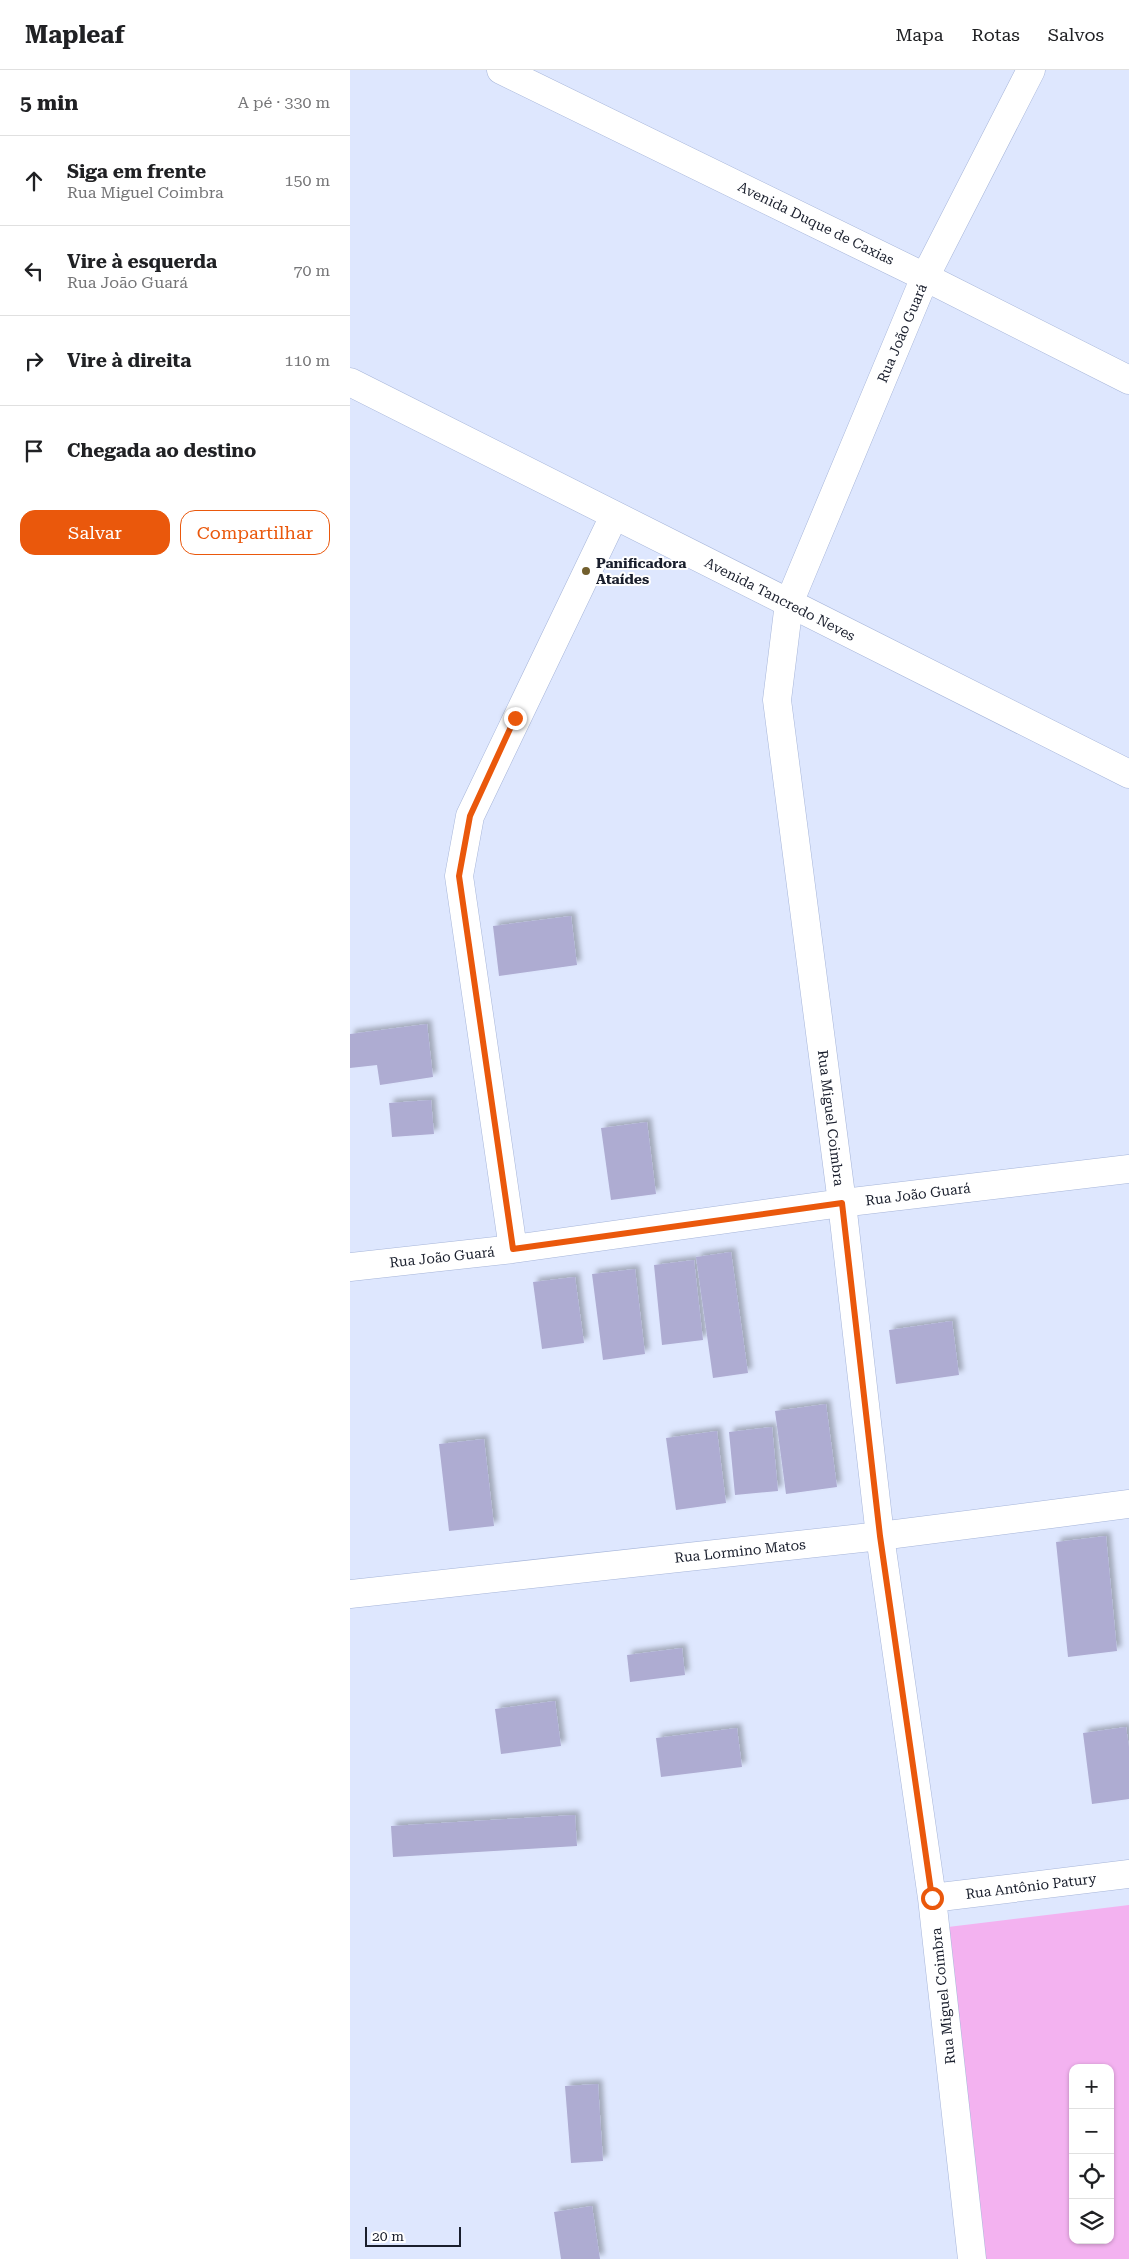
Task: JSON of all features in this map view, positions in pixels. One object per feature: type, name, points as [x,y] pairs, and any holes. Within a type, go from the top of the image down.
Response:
[{"type":"street","name":"Avenida Duque de Caxias","points":[[501,70],[925,277],[1129,380]]},
{"type":"street","name":"Rua João Guará","points":[[789,603],[925,277],[1031,70]]},
{"type":"street","name":"Avenida Tancredo Neves","points":[[350,382],[1129,774]]},
{"type":"street","points":[[513,1249],[459,876],[470,816],[614,516]]},
{"type":"street","name":"Rua Miguel Coimbra","points":[[789,603],[777,700],[842,1203],[880,1536],[932,1898],[972,2259]]},
{"type":"street","name":"Rua João Guará","points":[[350,1267],[513,1249],[842,1203],[1129,1169]]},
{"type":"street","name":"Rua Lormino Matos","points":[[350,1594],[880,1536],[1129,1504]]},
{"type":"street","name":"Rua Antônio Patury","points":[[932,1898],[1129,1874]]},
{"type":"shaded area","points":[[1129,1905],[1129,2259],[984,2259],[948,1927]]},
{"type":"building","points":[[571,916],[577,965],[499,976],[493,926]]},
{"type":"building","points":[[427,1024],[433,1077],[380,1085],[377,1065],[350,1068],[350,1034]]},
{"type":"building","points":[[431,1100],[434,1134],[392,1137],[389,1103]]},
{"type":"building","points":[[647,1122],[656,1194],[611,1200],[601,1128]]},
{"type":"building","points":[[731,1252],[748,1373],[713,1378],[696,1257]]},
{"type":"building","points":[[694,1260],[703,1340],[662,1345],[654,1265]]},
{"type":"building","points":[[635,1269],[645,1354],[603,1360],[592,1274]]},
{"type":"building","points":[[575,1277],[584,1343],[542,1349],[533,1282]]},
{"type":"building","points":[[952,1321],[959,1375],[896,1384],[889,1330]]},
{"type":"building","points":[[826,1404],[837,1487],[786,1494],[775,1411]]},
{"type":"building","points":[[772,1427],[778,1491],[735,1495],[729,1432]]},
{"type":"building","points":[[717,1431],[726,1503],[676,1510],[666,1438]]},
{"type":"building","points":[[484,1439],[494,1526],[449,1531],[439,1444]]},
{"type":"building","points":[[1106,1536],[1117,1651],[1068,1657],[1056,1542]]},
{"type":"building","points":[[682,1648],[685,1675],[630,1682],[627,1655]]},
{"type":"building","points":[[555,1701],[561,1746],[501,1754],[495,1709]]},
{"type":"building","points":[[1126,1727],[1129,1747],[1129,1799],[1092,1804],[1083,1733]]},
{"type":"building","points":[[737,1728],[742,1767],[661,1777],[656,1738]]},
{"type":"building","points":[[575,1815],[577,1846],[393,1857],[391,1826]]},
{"type":"building","points":[[598,2084],[603,2161],[571,2163],[565,2086]]},
{"type":"building","points":[[592,2206],[600,2259],[561,2259],[554,2212]]},
{"type":"place","name":"Panificadora Ataídes","points":[[586,571]]},
{"type":"route","points":[[515,718],[470,816],[459,876],[513,1249],[842,1203],[880,1536],[932,1898]]}]
